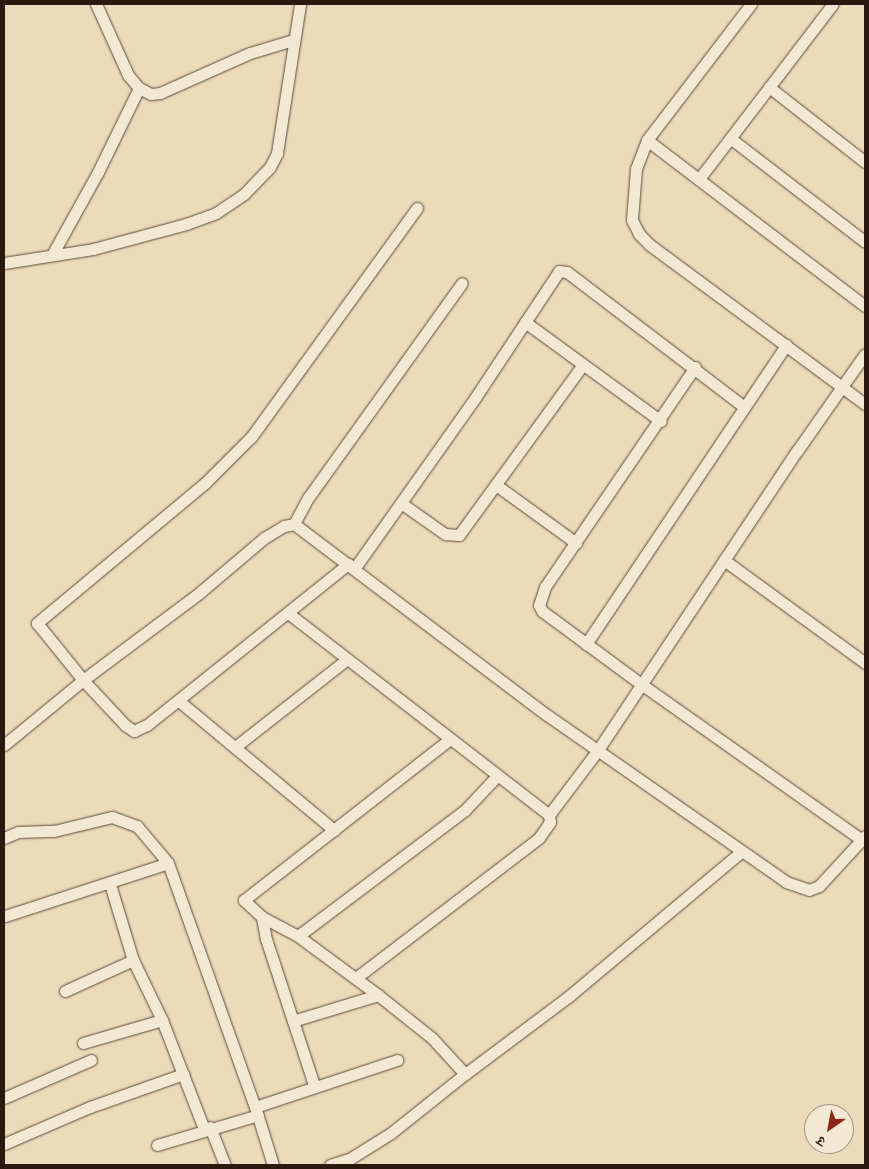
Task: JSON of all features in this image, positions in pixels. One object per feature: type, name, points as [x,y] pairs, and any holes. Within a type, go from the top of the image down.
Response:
[{"type":"street","points":[[96,4],[128,75],[139,88],[151,94],[160,93],[250,53],[293,40]]},
{"type":"street","points":[[4,263],[93,248],[186,224],[216,213],[244,194],[266,171],[277,153],[300,4]]},
{"type":"street","points":[[751,4],[647,140],[636,169],[631,201],[632,220],[639,234],[865,404]]},
{"type":"street","points":[[699,179],[833,4]]},
{"type":"street","points":[[769,87],[865,162]]},
{"type":"street","points":[[52,255],[98,172],[139,88]]},
{"type":"street","points":[[730,138],[865,242]]},
{"type":"street","points":[[647,140],[865,306]]},
{"type":"street","points":[[418,208],[252,437],[205,483],[37,622],[83,680],[114,714],[134,731],[179,701],[288,613],[351,566],[401,503],[554,277],[562,270],[695,367],[744,407]]},
{"type":"street","points":[[294,524],[308,498],[462,283]]},
{"type":"street","points":[[525,322],[582,366],[660,421]]},
{"type":"street","points":[[586,644],[786,345]]},
{"type":"street","points":[[549,815],[598,750],[724,560],[865,354]]},
{"type":"street","points":[[401,503],[446,534],[459,536],[582,366]]},
{"type":"street","points":[[4,745],[83,680],[198,594],[264,538],[284,526],[294,524],[598,750],[741,852],[786,882],[809,890],[819,886],[863,838],[641,684],[542,611],[539,605],[545,587],[660,421],[695,367]]},
{"type":"street","points":[[496,485],[576,543]]},
{"type":"street","points":[[724,560],[865,663]]},
{"type":"street","points":[[288,613],[449,740],[549,815],[550,822],[539,838],[356,978]]},
{"type":"street","points":[[234,747],[346,660]]},
{"type":"street","points":[[179,701],[334,830]]},
{"type":"street","points":[[449,740],[244,900],[262,917],[298,936],[378,995],[432,1038],[465,1074]]},
{"type":"street","points":[[298,936],[465,810],[498,776]]},
{"type":"street","points":[[4,838],[18,832],[54,831],[112,817],[137,826],[168,863],[256,1111],[273,1165]]},
{"type":"street","points":[[330,1165],[351,1158],[391,1133],[465,1074],[568,997],[741,852]]},
{"type":"street","points":[[5,916],[110,884],[168,863]]},
{"type":"street","points":[[110,884],[133,960],[162,1020],[183,1074],[225,1165]]},
{"type":"street","points":[[262,917],[314,1085]]},
{"type":"street","points":[[65,991],[133,960]]},
{"type":"street","points":[[293,1021],[378,995]]},
{"type":"street","points":[[83,1043],[162,1020]]},
{"type":"street","points":[[4,1098],[91,1060]]},
{"type":"street","points":[[157,1144],[256,1111],[314,1085],[397,1060]]},
{"type":"street","points":[[4,1144],[90,1107],[183,1074]]}]
